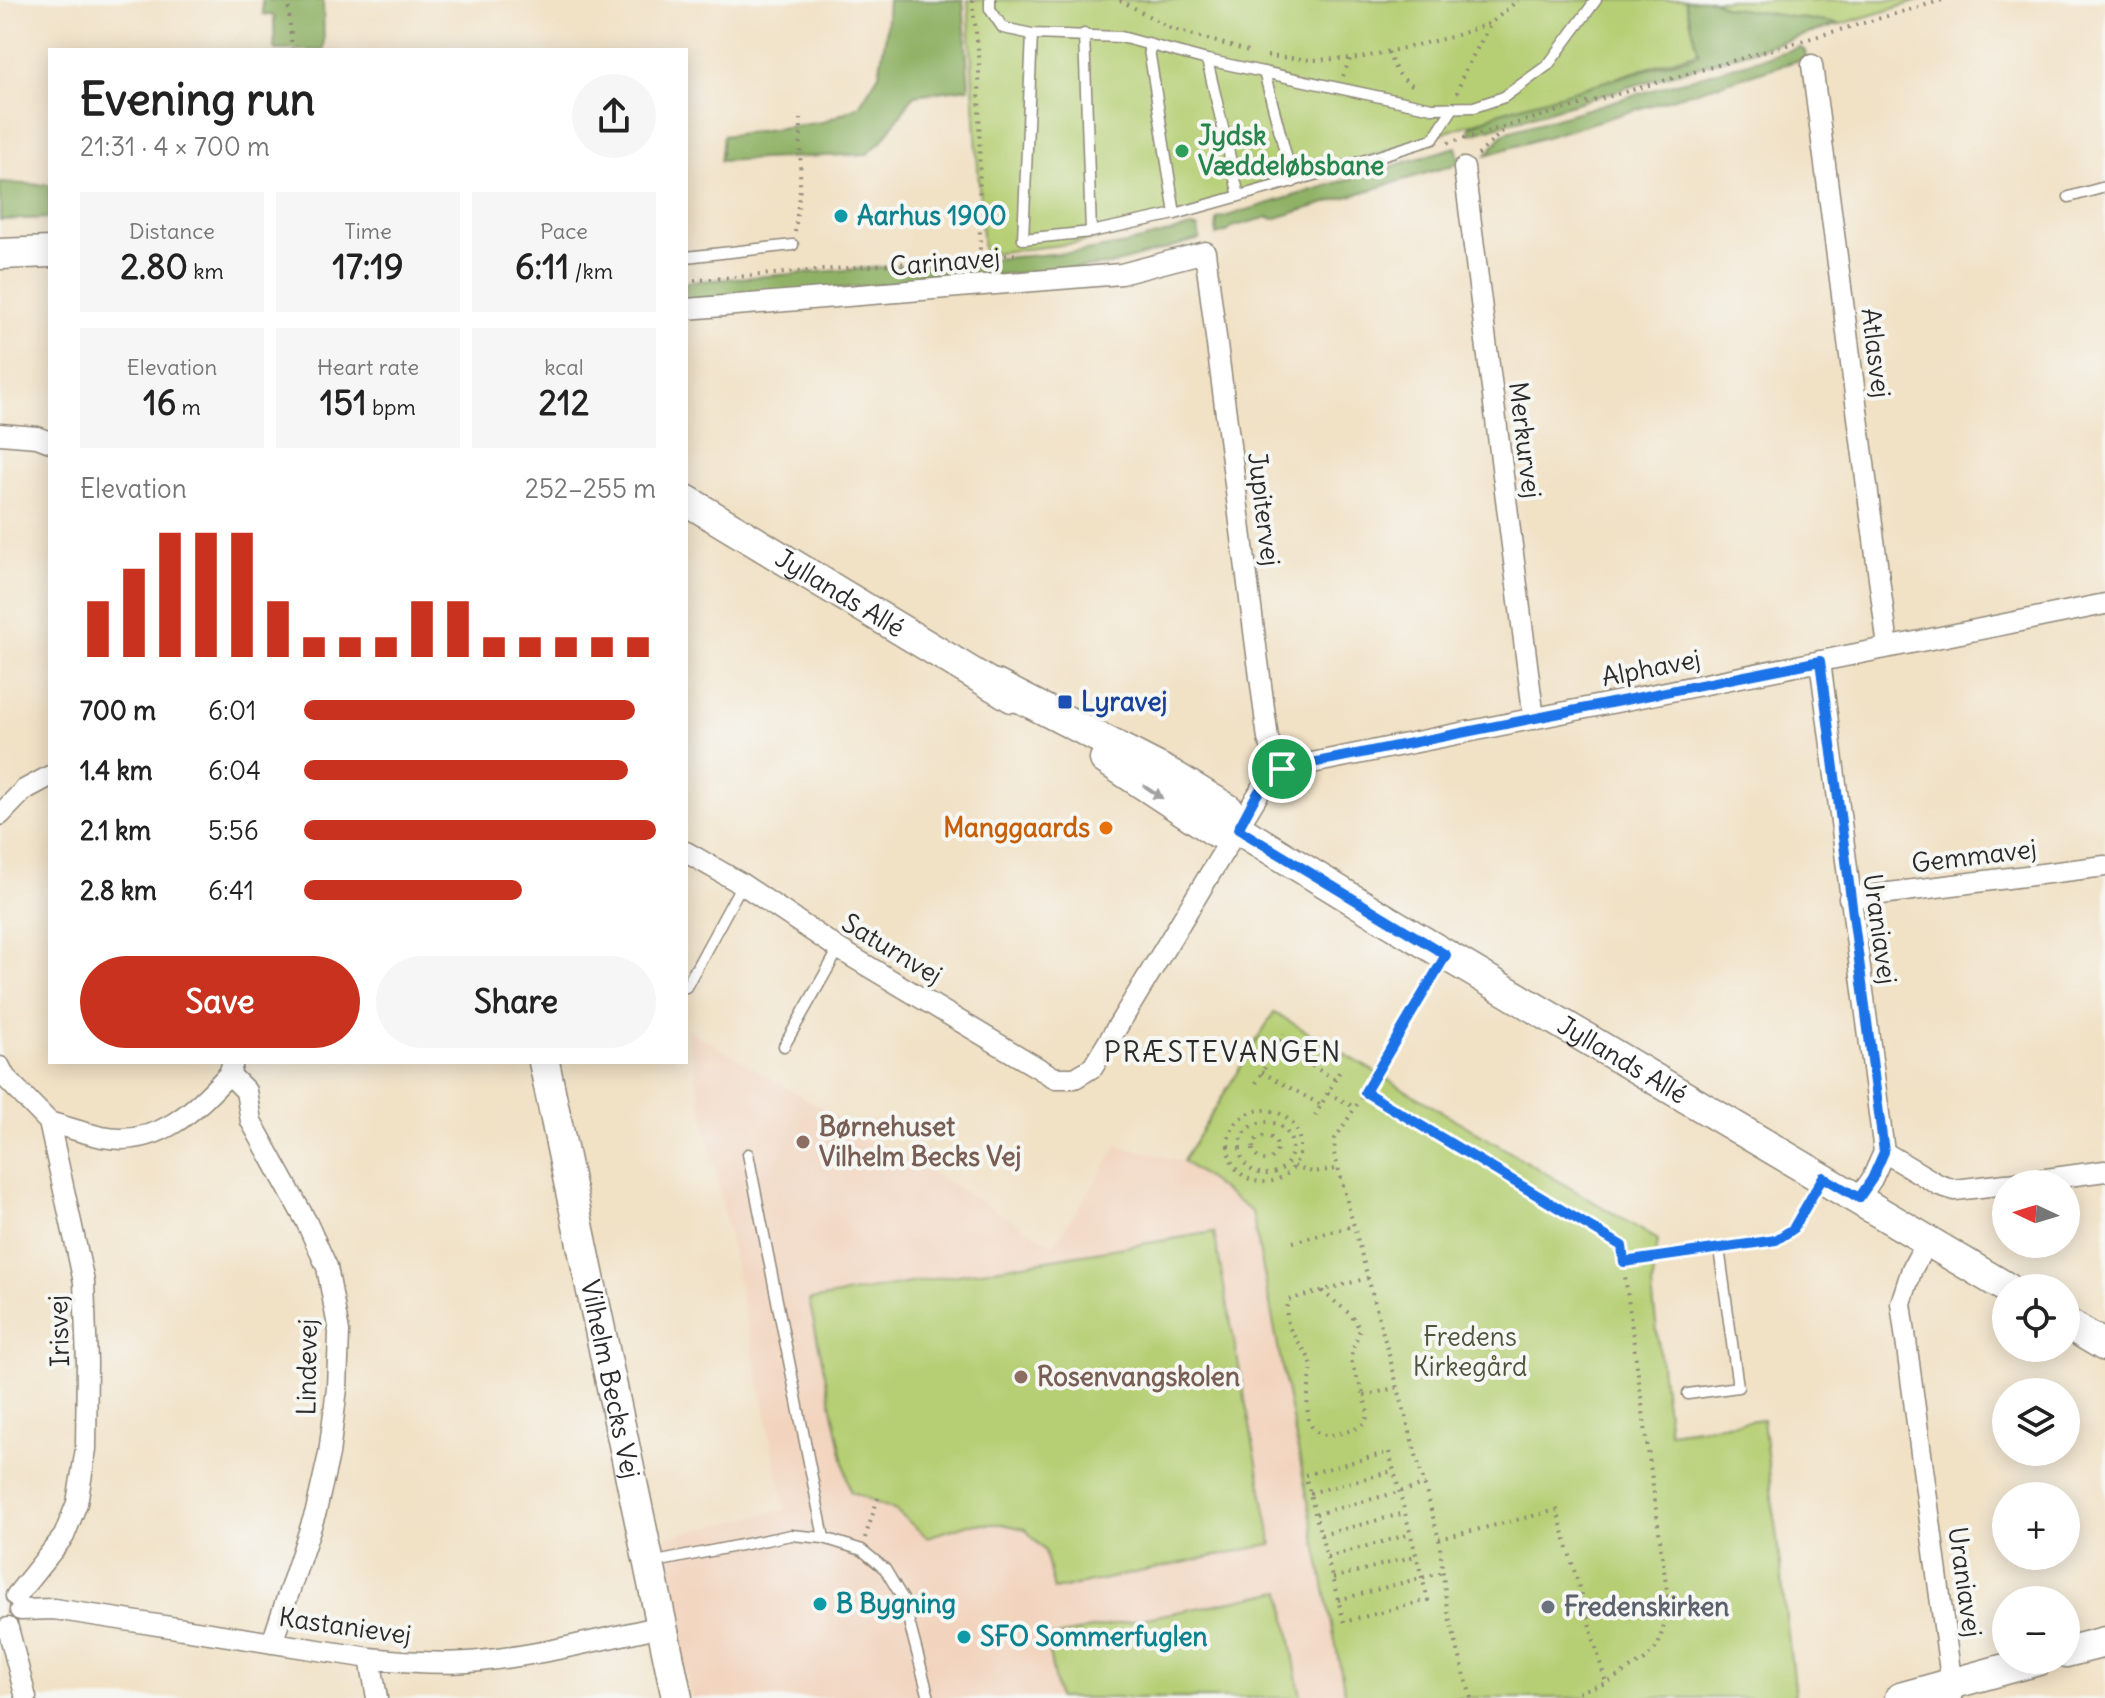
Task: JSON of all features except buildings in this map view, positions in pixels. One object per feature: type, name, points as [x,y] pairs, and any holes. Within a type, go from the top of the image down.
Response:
[{"type":"street","name":"Atlasvej","points":[[1812,65],[1888,647]]},
{"type":"street","name":"Merkurvej","points":[[1464,168],[1534,719]]},
{"type":"street","points":[[0,254],[48,252]]},
{"type":"street","name":"Carinavej","points":[[688,309],[1121,274],[1205,252]]},
{"type":"street","name":"Jupitervej","points":[[1205,252],[1268,739],[1282,769]]},
{"type":"street","points":[[0,434],[37,437],[48,441]]},
{"type":"street","name":"Jyllands Allé","points":[[688,501],[996,685],[1216,832],[1238,829],[1992,1279]]},
{"type":"street","name":"Alphavej","points":[[1282,769],[2105,604]]},
{"type":"street","name":"Uraniavej","points":[[1820,661],[1884,1152]]},
{"type":"street","points":[[1238,829],[1265,783],[1282,769]]},
{"type":"street","points":[[0,815],[24,790],[48,777]]},
{"type":"street","name":"Saturnvej","points":[[688,853],[742,884],[839,949],[1055,1078],[1075,1078],[1093,1067],[1238,829]]},
{"type":"street","name":"Gemmavej","points":[[1849,898],[2105,866]]},
{"type":"street","name":"Vilhelm Becks Vej","points":[[544,1064],[677,1698]]},
{"type":"street","points":[[0,1067],[5,1077],[49,1122],[104,1137],[130,1139],[151,1136],[177,1123],[199,1105],[231,1068]]},
{"type":"street","name":"Lindevej","points":[[231,1068],[246,1091],[251,1121],[306,1221],[327,1267],[339,1332],[337,1388],[329,1454],[316,1511],[272,1643]]},
{"type":"street","name":"Irisvej","points":[[4,1630],[16,1621],[12,1597],[64,1536],[77,1503],[86,1449],[84,1282],[49,1122]]},
{"type":"street","points":[[1859,1198],[1884,1152],[1939,1185],[1955,1190],[1992,1186]]},
{"type":"street","points":[[2080,1174],[2105,1171]]},
{"type":"street","name":"Uraniavej","points":[[1927,1241],[1905,1287],[1901,1303],[1953,1691]]},
{"type":"street","points":[[2080,1331],[2105,1346]]},
{"type":"street","name":"Kastanievej","points":[[12,1597],[54,1609],[370,1658],[421,1663],[478,1662],[535,1654],[662,1626]]},
{"type":"street","points":[[4,1630],[26,1698]]},
{"type":"street","points":[[2080,1648],[2105,1642]]},
{"type":"street","points":[[370,1658],[377,1698]]},
{"type":"street","points":[[1900,1698],[1953,1691],[2000,1674]]},
{"type":"lane","points":[[990,0],[990,9],[1003,28],[1032,34],[1121,37],[1207,60],[1416,105],[1453,108],[1474,107],[1504,97],[1548,65],[1596,0]]},
{"type":"lane","points":[[1032,34],[1023,239],[1091,232],[1175,214],[1293,182],[1433,139],[1453,108]]},
{"type":"lane","points":[[1084,34],[1091,232]]},
{"type":"lane","points":[[1148,43],[1175,214]]},
{"type":"lane","points":[[1207,60],[1239,196]]},
{"type":"lane","points":[[1264,72],[1293,182]]},
{"type":"lane","points":[[2069,197],[2105,187]]},
{"type":"lane","points":[[688,257],[793,245]]},
{"type":"lane","points":[[688,983],[742,884]]},
{"type":"lane","points":[[784,1046],[839,949]]},
{"type":"lane","points":[[748,1154],[824,1538]]},
{"type":"lane","points":[[1624,1262],[1776,1240],[1793,1229],[1823,1177]]},
{"type":"lane","points":[[1688,1394],[1738,1387],[1719,1248]]},
{"type":"lane","points":[[649,1564],[791,1535],[824,1538],[862,1550],[885,1569],[903,1599],[929,1698]]},
{"type":"path","points":[[288,0],[292,48]]},
{"type":"path","points":[[972,0],[979,56],[980,258]]},
{"type":"path","points":[[1120,0],[1170,28],[1261,55],[1313,60],[1360,58],[1451,37],[1491,23]]},
{"type":"path","points":[[1453,108],[1463,74],[1491,23],[1518,0]]},
{"type":"path","points":[[1388,52],[1395,71],[1417,88],[1416,105]]},
{"type":"path","points":[[793,245],[800,188],[801,119]]},
{"type":"path","points":[[1464,168],[1507,126]]},
{"type":"path","points":[[1446,955],[1335,1139],[1334,1153],[1439,1539],[1447,1610],[1471,1698]]},
{"type":"path","points":[[1256,1083],[1284,1034]]},
{"type":"path","points":[[1277,1046],[1335,1079]]},
{"type":"path","points":[[1315,1116],[1342,1067]]},
{"type":"path","points":[[1262,1072],[1321,1105]]},
{"type":"path","points":[[1365,1092],[1622,1246],[1669,1607],[1658,1646],[1645,1660],[1606,1683],[1578,1692],[1574,1698]]},
{"type":"path","points":[[1328,1093],[1355,1108]]},
{"type":"path","points":[[1263,1110],[1283,1116],[1290,1122],[1299,1140],[1294,1165],[1284,1176],[1274,1180],[1264,1182],[1245,1176],[1231,1161],[1229,1152],[1228,1142],[1236,1123],[1253,1112],[1263,1110]]},
{"type":"path","points":[[1273,1123],[1281,1127],[1291,1142],[1292,1151],[1287,1162],[1276,1172],[1267,1174],[1250,1169],[1240,1154],[1242,1137],[1255,1124],[1273,1123]]},
{"type":"path","points":[[1266,1136],[1272,1138],[1276,1143],[1275,1155],[1271,1160],[1258,1158],[1253,1147],[1255,1141],[1266,1136]]},
{"type":"path","points":[[1275,1155],[1312,1172],[1338,1169]]},
{"type":"path","points":[[1293,1242],[1354,1226]]},
{"type":"path","points":[[1321,1290],[1357,1322],[1360,1329],[1352,1352],[1352,1365],[1368,1413],[1361,1427],[1324,1436],[1315,1432],[1309,1421],[1306,1402],[1312,1366],[1288,1326],[1288,1300],[1321,1290],[1368,1278]]},
{"type":"path","points":[[1364,1396],[1398,1387]]},
{"type":"path","points":[[1389,1452],[1394,1471],[1428,1600],[1344,1622],[1305,1475],[1389,1452]]},
{"type":"path","points":[[1310,1493],[1394,1471]]},
{"type":"path","points":[[1316,1514],[1425,1485]]},
{"type":"path","points":[[862,1550],[879,1495]]},
{"type":"path","points":[[1439,1539],[1557,1510],[1606,1683]]},
{"type":"path","points":[[1321,1535],[1405,1513]]},
{"type":"path","points":[[1327,1557],[1411,1534]]},
{"type":"path","points":[[1333,1578],[1417,1556]]},
{"type":"path","points":[[1338,1600],[1443,1572]]},
{"type":"shaded area","name":"Rosenvangskolen","points":[[688,1029],[1054,1245],[1118,1146],[1183,1161],[1252,1212],[1346,1698],[691,1698],[658,1539],[785,1509]]},
{"type":"green space","points":[[262,0],[323,0],[324,48],[275,48],[274,16],[263,14]]},
{"type":"green space","points":[[888,0],[963,0],[969,88],[914,95],[883,140],[867,154],[720,161],[723,136],[823,122],[859,106],[879,74]]},
{"type":"green space","name":"Jydsk Væddeløbsbane","points":[[968,0],[1922,0],[1707,64],[1703,50],[1188,214],[1078,243],[983,254]]},
{"type":"green space","points":[[1685,0],[1713,0],[1726,7],[1840,24],[1472,134],[1469,132],[1470,127],[1497,113],[1699,54]]},
{"type":"green space","points":[[1800,47],[1805,51],[1806,58],[1486,155],[1504,133]]},
{"type":"green space","points":[[1456,147],[1460,163],[1273,219],[1269,217],[1231,227],[1229,231],[1216,235],[1217,219]]},
{"type":"green space","points":[[0,183],[48,185],[48,218],[0,220]]},
{"type":"green space","points":[[1191,227],[1198,228],[1200,239],[1110,265],[688,302],[688,282],[1080,252]]},
{"type":"green space","name":"Fredens Kirkegård","points":[[1274,1012],[1658,1240],[1652,1289],[1669,1432],[1763,1419],[1795,1695],[1786,1698],[1346,1698],[1252,1212],[1183,1161]]},
{"type":"green space","points":[[1214,1232],[1272,1544],[1054,1590],[1045,1551],[1025,1529],[1002,1524],[970,1524],[927,1537],[896,1511],[850,1491],[809,1300]]},
{"type":"green space","points":[[1282,1591],[1301,1698],[1058,1698],[1046,1638]]},
{"type":"place","name":"Jydsk Væddeløbsbane","points":[[1182,151]]},
{"type":"place","name":"Aarhus 1900","points":[[841,216]]},
{"type":"place","name":"Lyravej","points":[[1065,702]]},
{"type":"place","name":"Manggaards","points":[[1106,828]]},
{"type":"place","name":"Børnehuset Vilhelm Becks Vej","points":[[803,1142]]},
{"type":"place","name":"Rosenvangskolen","points":[[1021,1377]]},
{"type":"place","name":"B Bygning","points":[[820,1604]]},
{"type":"place","name":"Fredenskirken","points":[[1548,1607]]},
{"type":"place","name":"SFO Sommerfuglen","points":[[964,1637]]},
{"type":"district","name":"PRÆSTEVANGEN","points":[[1223,1052]]},
{"type":"route","points":[[1820,661],[1884,1152],[1859,1198],[1823,1177],[1793,1229],[1776,1240],[1624,1262],[1622,1246],[1365,1092],[1446,955],[1238,829],[1265,783],[1282,769],[1820,661]]}]
